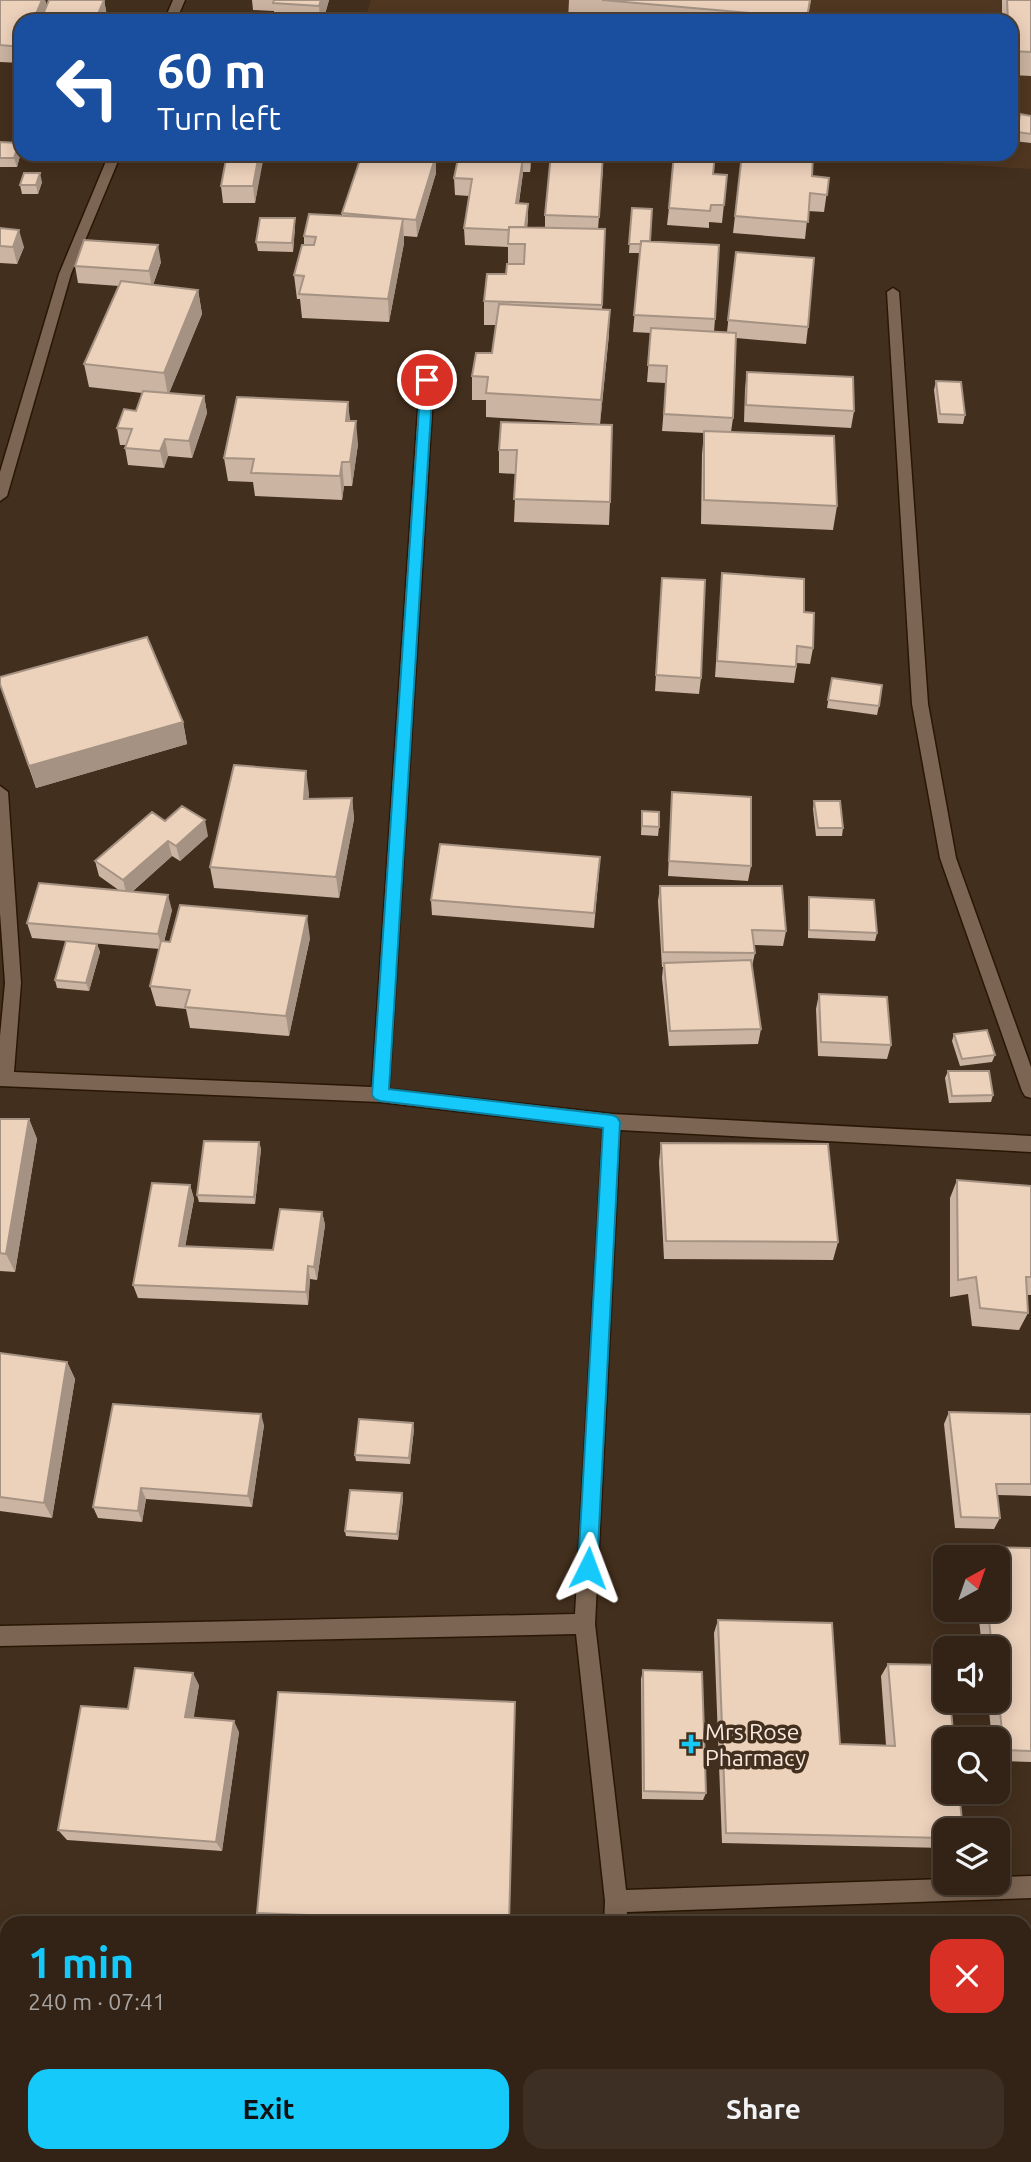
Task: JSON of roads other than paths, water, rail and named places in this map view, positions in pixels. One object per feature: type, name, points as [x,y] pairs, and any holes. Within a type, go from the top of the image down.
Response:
[{"type":"street","points":[[0,496],[65,274],[112,161]]},
{"type":"street","points":[[892,292],[920,704],[948,858],[1031,1091]]},
{"type":"street","points":[[380,1095],[427,380]]},
{"type":"street","points":[[0,792],[13,983],[3,1079],[380,1095],[612,1122],[1031,1144]]},
{"type":"street","points":[[612,1122],[585,1624],[615,1912],[1031,1887]]},
{"type":"street","points":[[0,1636],[585,1624]]},
{"type":"place","name":"Mrs Rose Pharmacy","points":[[691,1744]]}]
